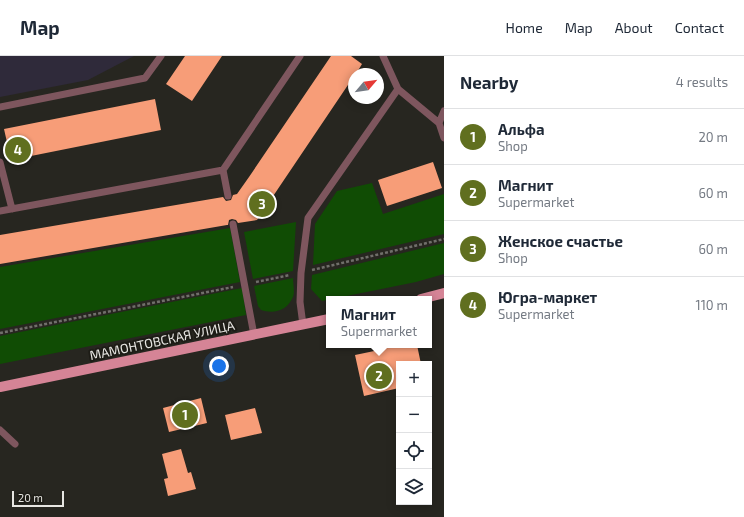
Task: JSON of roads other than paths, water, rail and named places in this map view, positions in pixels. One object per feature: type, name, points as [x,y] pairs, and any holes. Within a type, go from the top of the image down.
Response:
[{"type":"main road","points":[[432,296],[444,293]]},
{"type":"main road","name":"МАМОНТОВСКАЯ УЛИЦА","points":[[0,387],[326,320]]},
{"type":"lane","points":[[0,107],[145,78],[161,56]]},
{"type":"lane","points":[[228,196],[223,170],[300,56]]},
{"type":"lane","points":[[383,56],[398,89],[439,123],[444,138]]},
{"type":"lane","points":[[302,325],[300,302],[301,273],[308,218],[398,89]]},
{"type":"lane","points":[[439,123],[444,111]]},
{"type":"lane","points":[[0,162],[12,209]]},
{"type":"lane","points":[[0,211],[223,170]]},
{"type":"lane","points":[[233,224],[254,335]]},
{"type":"lane","points":[[0,430],[15,444]]},
{"type":"place","name":"Югра-маркет","points":[[18,150]]},
{"type":"place","name":"Женское счастье","points":[[262,204]]},
{"type":"place","name":"Магнит","points":[[379,376]]},
{"type":"place","name":"Альфа","points":[[185,415]]}]
